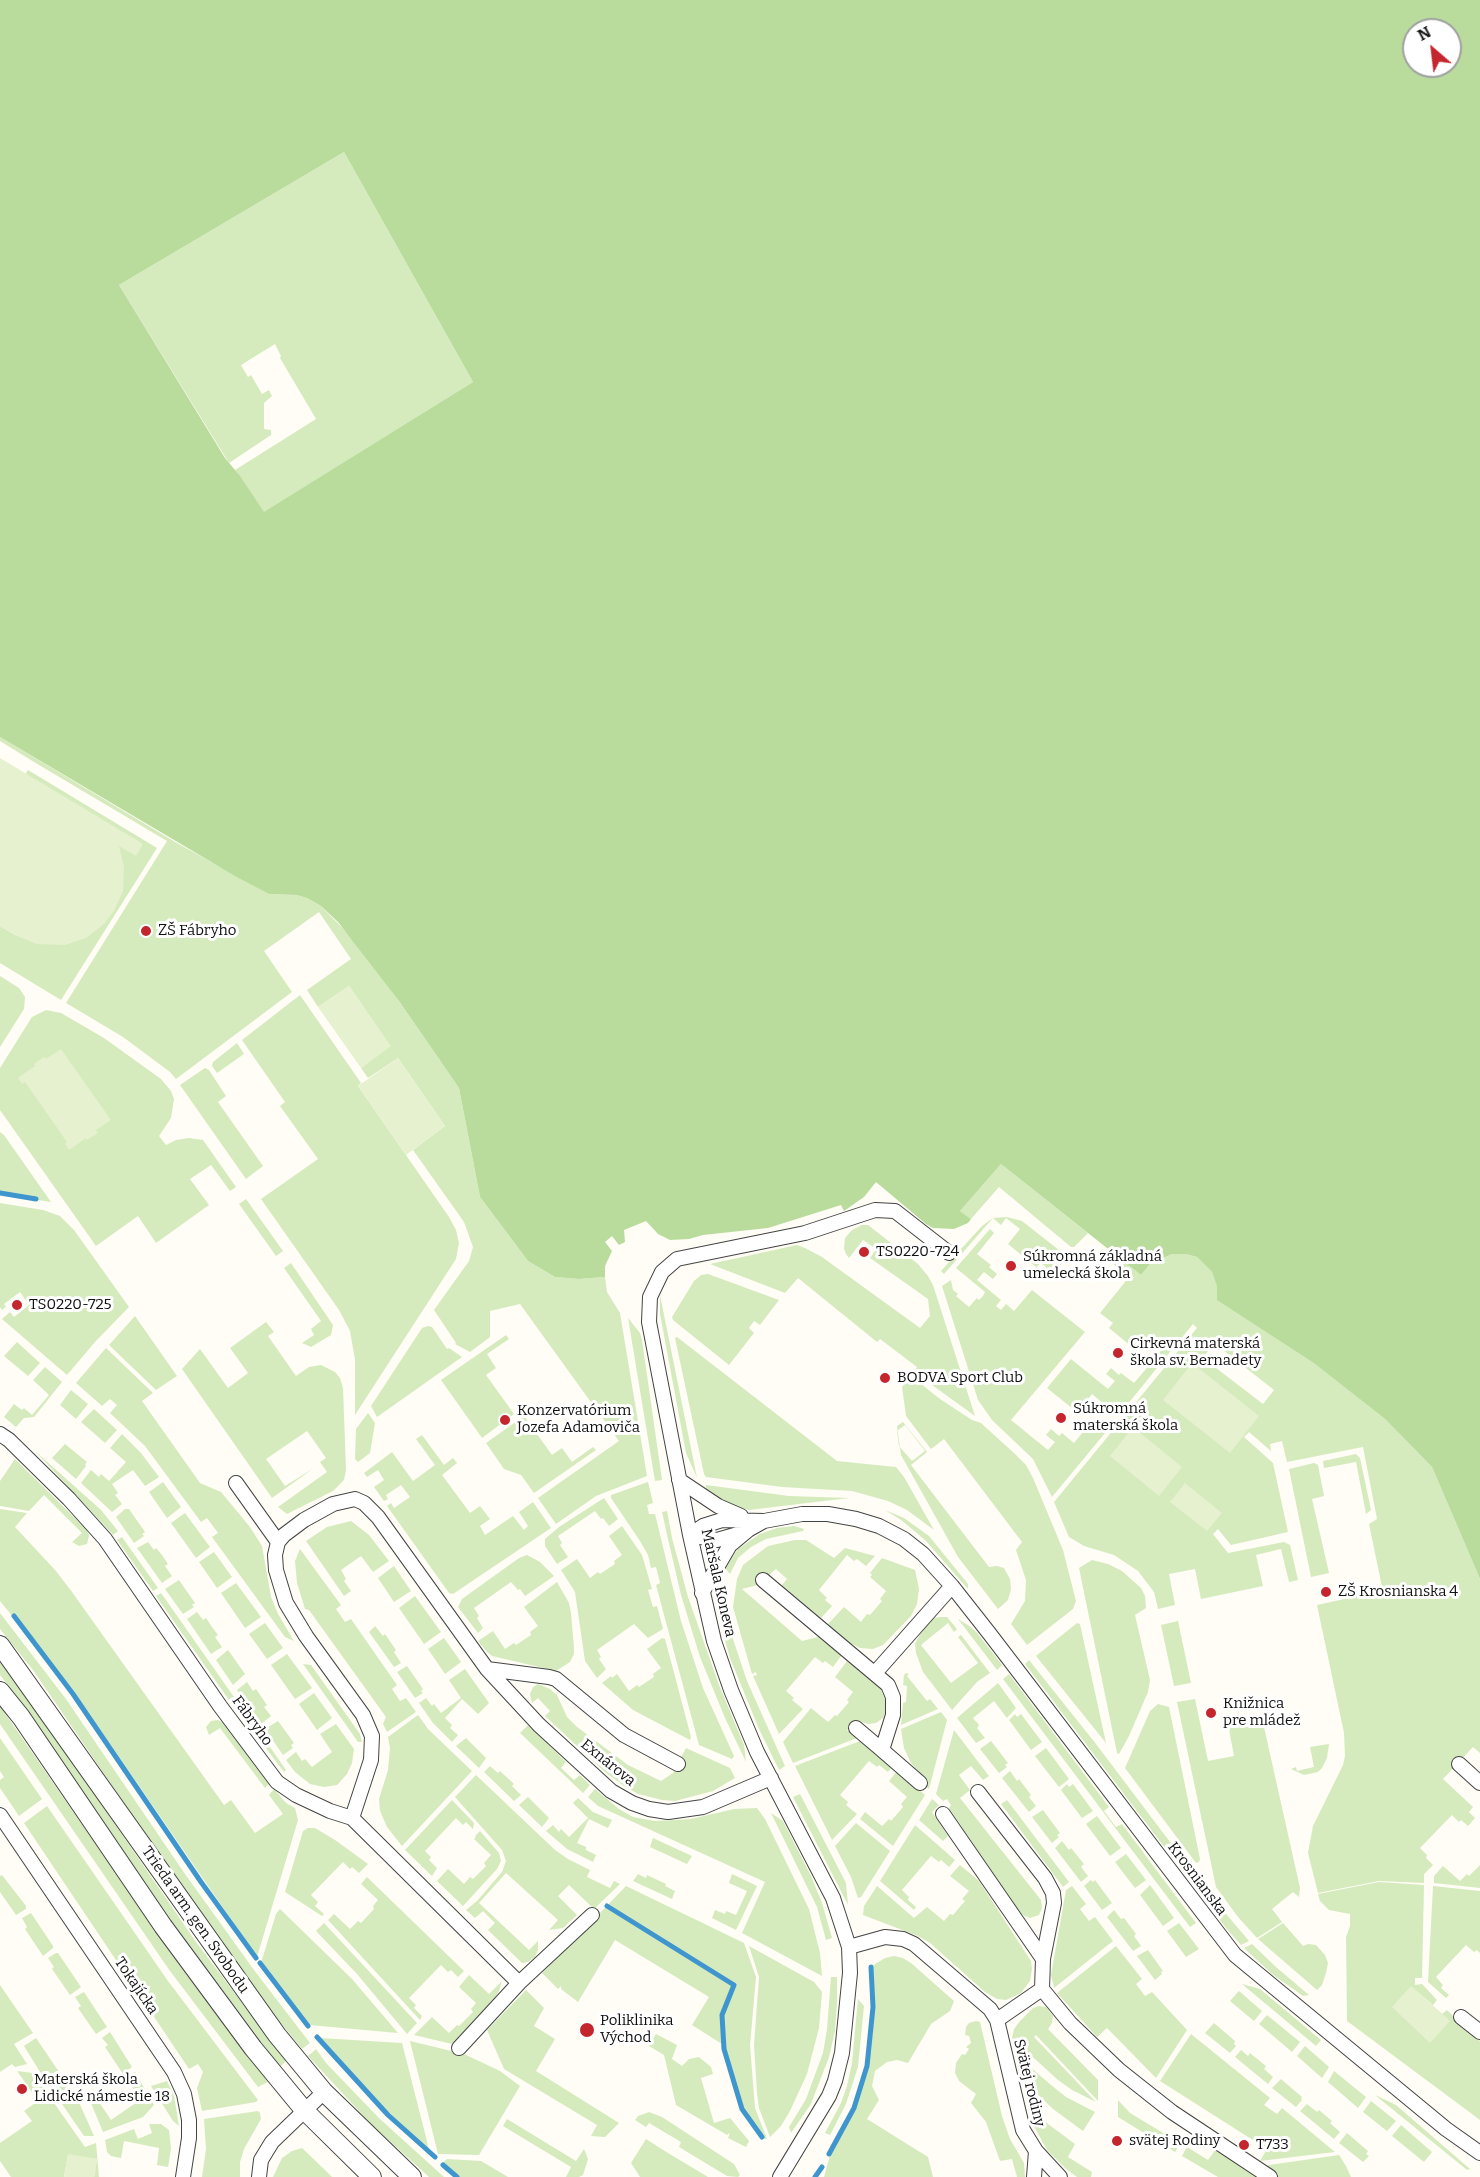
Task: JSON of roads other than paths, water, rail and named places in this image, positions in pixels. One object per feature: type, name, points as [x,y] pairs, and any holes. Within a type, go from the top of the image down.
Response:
[{"type":"street","name":"Maršala Koneva","points":[[780,2177],[835,2082],[842,2053],[850,1973],[849,1947],[833,1898],[771,1778],[731,1690],[714,1641],[690,1535],[649,1322],[650,1297],[658,1279],[669,1265],[685,1256],[805,1233],[882,1209],[896,1211],[949,1253]]},
{"type":"street","name":"Fábryho","points":[[0,1434],[9,1440],[69,1499],[105,1539],[220,1706],[277,1782],[296,1795],[330,1811],[352,1818],[519,1983]]},
{"type":"street","points":[[679,1480],[729,1512],[764,1521]]},
{"type":"street","points":[[236,1483],[278,1542],[275,1555],[276,1570],[286,1603],[300,1628],[363,1715],[372,1736],[371,1760],[352,1818]]},
{"type":"street","name":"Exnárova","points":[[278,1542],[291,1529],[333,1504],[355,1499],[364,1503],[378,1517],[487,1669],[590,1773],[611,1791],[632,1803],[668,1812],[703,1807],[771,1778]]},
{"type":"street","name":"Krosnianska","points":[[764,1521],[802,1514],[828,1514],[856,1519],[879,1526],[904,1539],[923,1554],[952,1586],[1235,1955],[1480,2153]]},
{"type":"street","points":[[690,1535],[703,1526],[722,1520],[764,1521]]},
{"type":"street","points":[[690,1535],[708,1539],[726,1539],[764,1521]]},
{"type":"street","points":[[702,1593],[730,1545],[748,1530],[764,1521]]},
{"type":"street","points":[[763,1580],[888,1685],[893,1696],[892,1723],[882,1750]]},
{"type":"street","points":[[874,1673],[952,1586]]},
{"type":"street","name":"Trieda arm. gen. Svobodu","points":[[0,1645],[271,2027],[324,2092],[412,2177]]},
{"type":"street","name":"Exnárova","points":[[487,1669],[556,1679],[624,1735],[678,1764]]},
{"type":"street","name":"Trieda arm. gen. Svobodu","points":[[0,1691],[21,1717],[163,1926],[253,2049],[304,2110],[372,2177]]},
{"type":"street","points":[[856,1728],[920,1783]]},
{"type":"street","points":[[1458,1764],[1480,1783]]},
{"type":"street","points":[[978,1792],[1045,1878],[1053,1893],[1054,1903],[1043,1959],[1042,1989],[1086,2040],[1126,2076],[1172,2112],[1270,2177]]},
{"type":"street","points":[[943,1814],[1043,1959]]},
{"type":"street","name":"Tokajícka","points":[[0,1815],[4,1827],[174,2072],[184,2094],[189,2120],[189,2138],[183,2177]]},
{"type":"street","points":[[459,2048],[519,1983],[592,1915]]},
{"type":"street","points":[[849,1947],[885,1937],[903,1939],[914,1944],[990,2009],[997,2020],[1042,1989]]},
{"type":"street","points":[[1461,2017],[1480,2032]]},
{"type":"street","name":"Svätej rodiny","points":[[997,2020],[1023,2130],[1036,2151],[1060,2177]]},
{"type":"street","points":[[259,2177],[261,2160],[266,2151],[324,2092]]},
{"type":"street","name":"Krosnianska","points":[[1465,2143],[1480,2146]]},
{"type":"street","points":[[1034,2177],[1036,2151]]},
{"type":"waterway","points":[[0,1193],[36,1199]]},
{"type":"waterway","points":[[14,1616],[73,1694],[201,1882],[256,1958]]},
{"type":"waterway","points":[[607,1906],[734,1985],[722,2015],[724,2049],[742,2109],[762,2137]]},
{"type":"waterway","points":[[260,1963],[308,2026]]},
{"type":"waterway","points":[[829,2154],[854,2108],[867,2066],[873,2007],[871,1967]]},
{"type":"waterway","points":[[317,2037],[388,2115],[435,2157]]},
{"type":"waterway","points":[[443,2165],[457,2177]]},
{"type":"waterway","points":[[815,2177],[822,2167]]},
{"type":"place","name":"ZŠ Fábryho","points":[[146,931]]},
{"type":"place","name":"TS0220-724","points":[[864,1252]]},
{"type":"place","name":"Súkromná základná umelecká škola","points":[[1011,1266]]},
{"type":"place","name":"TS0220-725","points":[[17,1305]]},
{"type":"place","name":"Cirkevná materská škola sv. Bernadety","points":[[1118,1353]]},
{"type":"place","name":"BODVA Sport Club","points":[[885,1378]]},
{"type":"place","name":"Súkromná materská škola","points":[[1061,1418]]},
{"type":"place","name":"Konzervatórium Jozefa Adamoviča","points":[[505,1420]]},
{"type":"place","name":"ZŠ Krosnianska 4","points":[[1326,1592]]},
{"type":"place","name":"Knižnica pre mládež","points":[[1211,1713]]},
{"type":"place","name":"Poliklinika Východ","points":[[587,2030]]},
{"type":"place","name":"Materská škola Lidické námestie 18","points":[[22,2089]]},
{"type":"place","name":"svätej Rodiny","points":[[1117,2141]]},
{"type":"place","name":"T733","points":[[1244,2145]]}]
